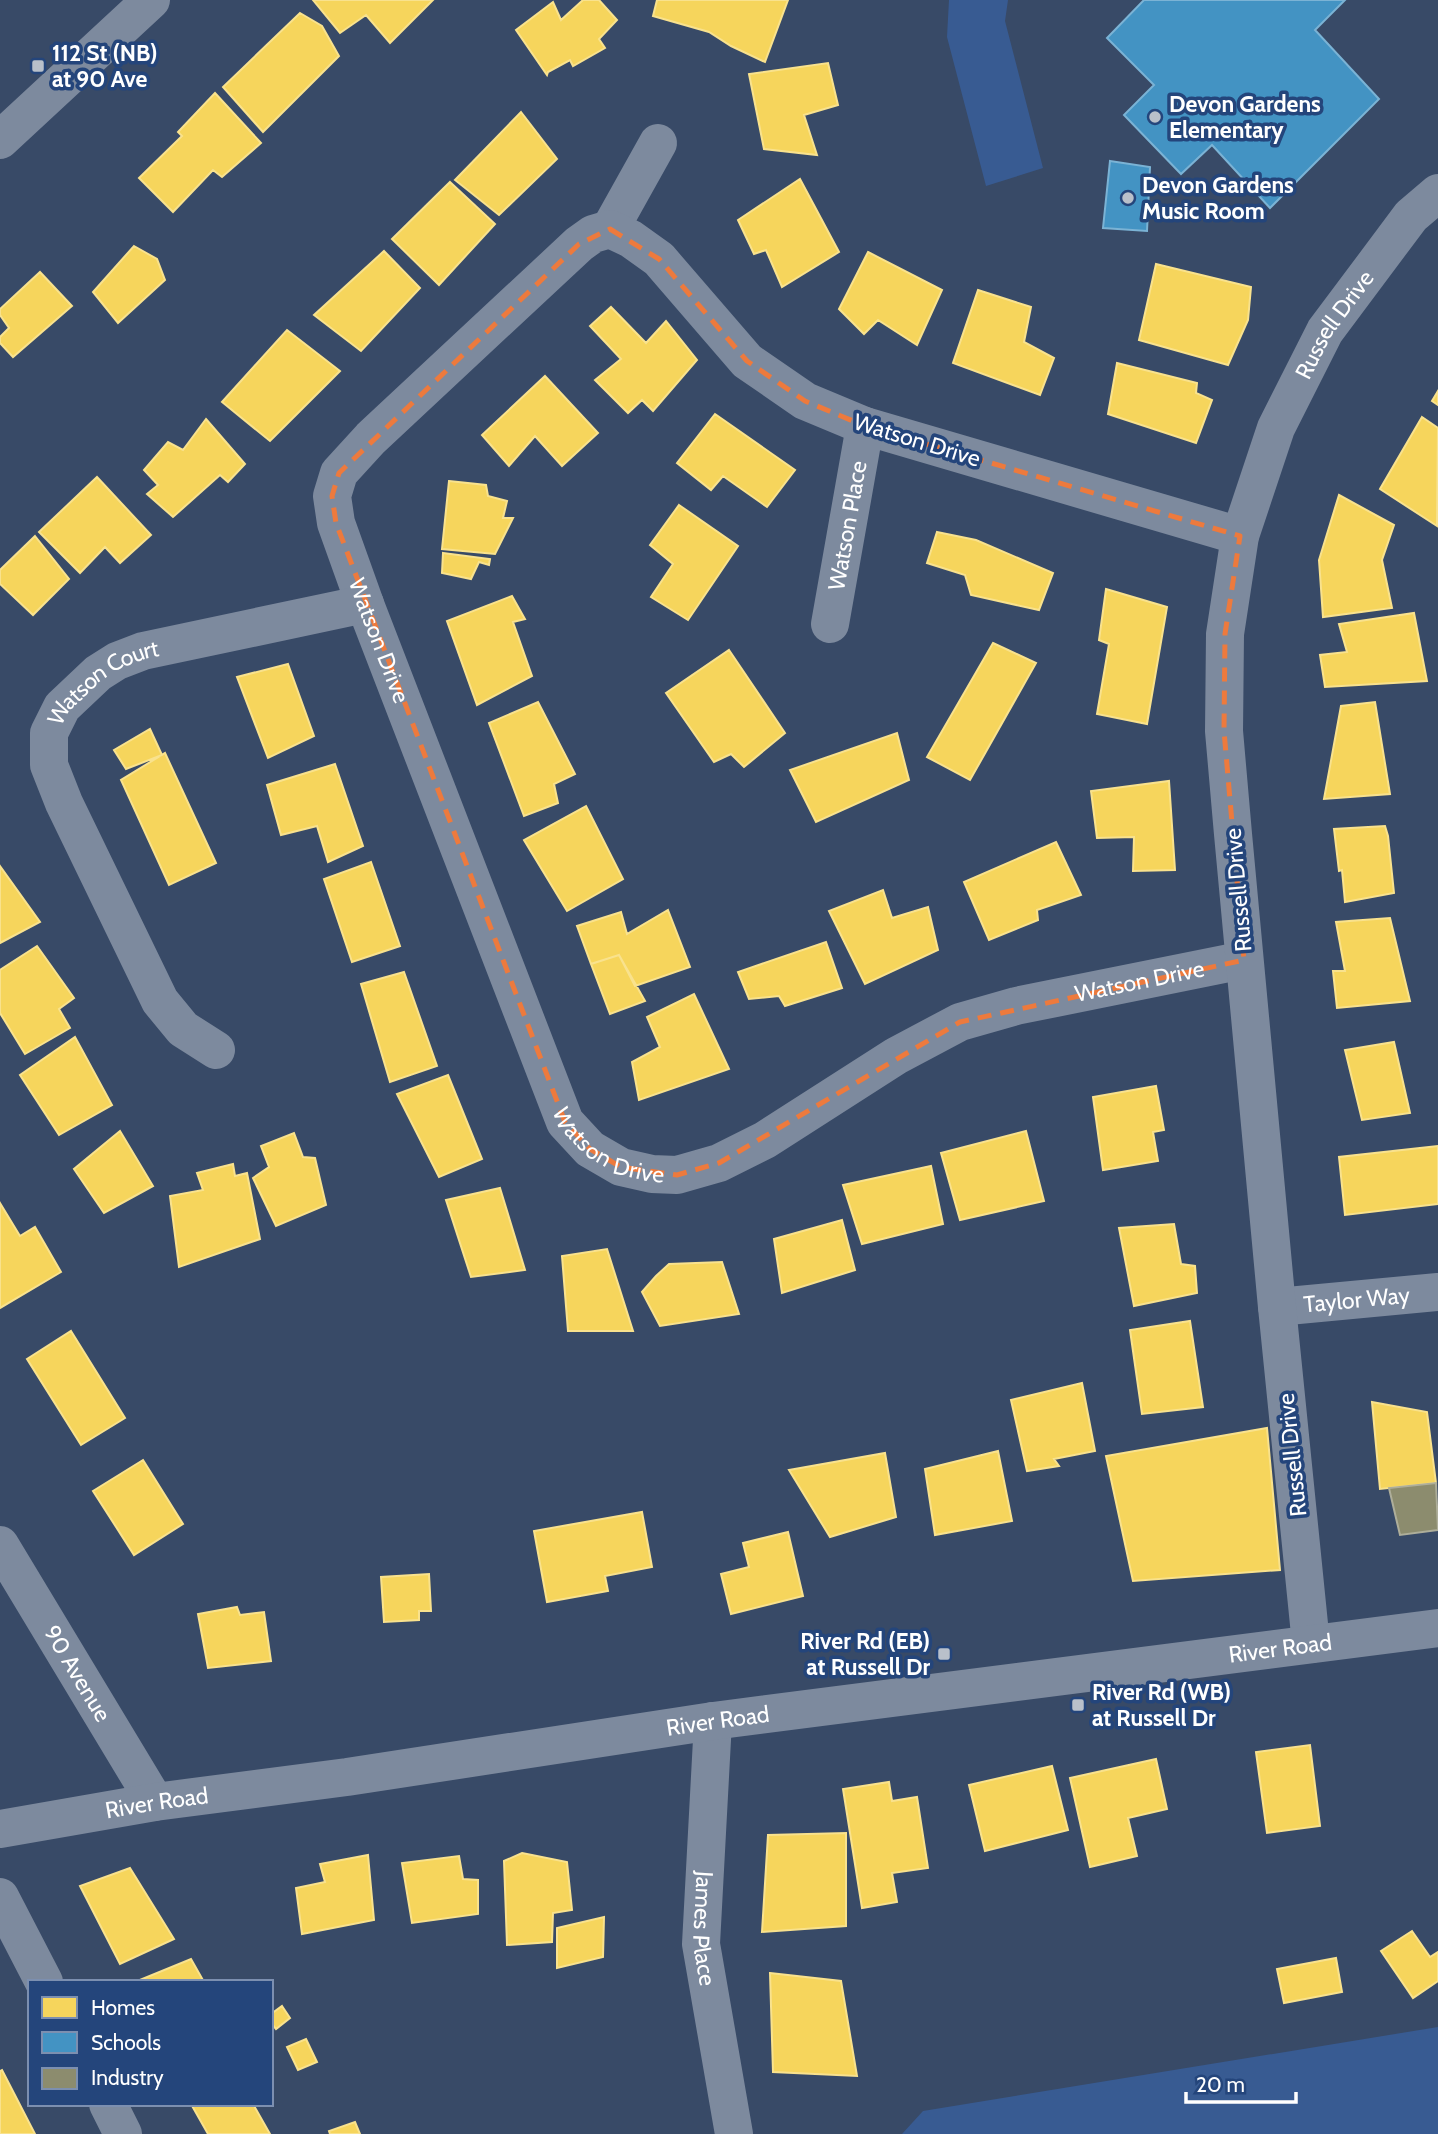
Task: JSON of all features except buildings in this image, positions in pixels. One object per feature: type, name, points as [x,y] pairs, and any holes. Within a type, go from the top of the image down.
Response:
[{"type":"street","points":[[0,140],[152,0]]},
{"type":"street","points":[[610,229],[658,143]]},
{"type":"street","name":"Russell Drive","points":[[1311,1644],[1224,731],[1225,634],[1240,536],[1276,428],[1325,331],[1411,216],[1438,193]]},
{"type":"street","name":"Watson Drive","points":[[1240,536],[865,426],[805,401],[747,360],[659,259],[631,239],[610,229],[593,234],[579,244],[371,438],[339,473],[332,496],[336,523],[365,604],[565,1122],[590,1149],[621,1167],[652,1174],[677,1175],[719,1163],[765,1140],[896,1056],[960,1022],[1016,1006],[1244,960]]},
{"type":"street","name":"Watson Place","points":[[830,624],[865,426]]},
{"type":"street","name":"Watson Court","points":[[216,1050],[183,1029],[160,1001],[64,803],[49,765],[49,733],[62,707],[98,673],[117,661],[143,651],[365,604]]},
{"type":"street","name":"Taylor Way","points":[[1277,1307],[1438,1292]]},
{"type":"street","name":"90 Avenue","points":[[0,1545],[155,1802]]},
{"type":"street","name":"River Road","points":[[0,1829],[155,1802],[347,1777],[713,1721],[1438,1628]]},
{"type":"street","name":"James Place","points":[[713,1721],[701,1944],[734,2134]]},
{"type":"street","points":[[0,1897],[43,1980]]},
{"type":"street","points":[[109,2106],[124,2134]]},
{"type":"highlighted area","points":[[610,229],[659,259],[747,361],[805,401],[865,426],[1240,536],[1225,634],[1224,731],[1244,960],[960,1022],[719,1163],[677,1175],[621,1167],[590,1149],[565,1122],[336,523],[332,496],[339,473],[579,244]]},
{"type":"shaded area","points":[[949,0],[1008,0],[1005,21],[1043,168],[986,186],[947,37]]},
{"type":"shaded area","points":[[1438,2027],[1438,2134],[902,2134],[923,2111]]},
{"type":"place","name":"112 St (NB) at 90 Ave","points":[[38,66]]},
{"type":"place","name":"Devon Gardens Elementary","points":[[1155,117]]},
{"type":"place","name":"Devon Gardens Music Room","points":[[1128,198]]},
{"type":"place","name":"River Rd (EB) at Russell Dr","points":[[944,1654]]},
{"type":"place","name":"River Rd (WB) at Russell Dr","points":[[1078,1705]]}]
